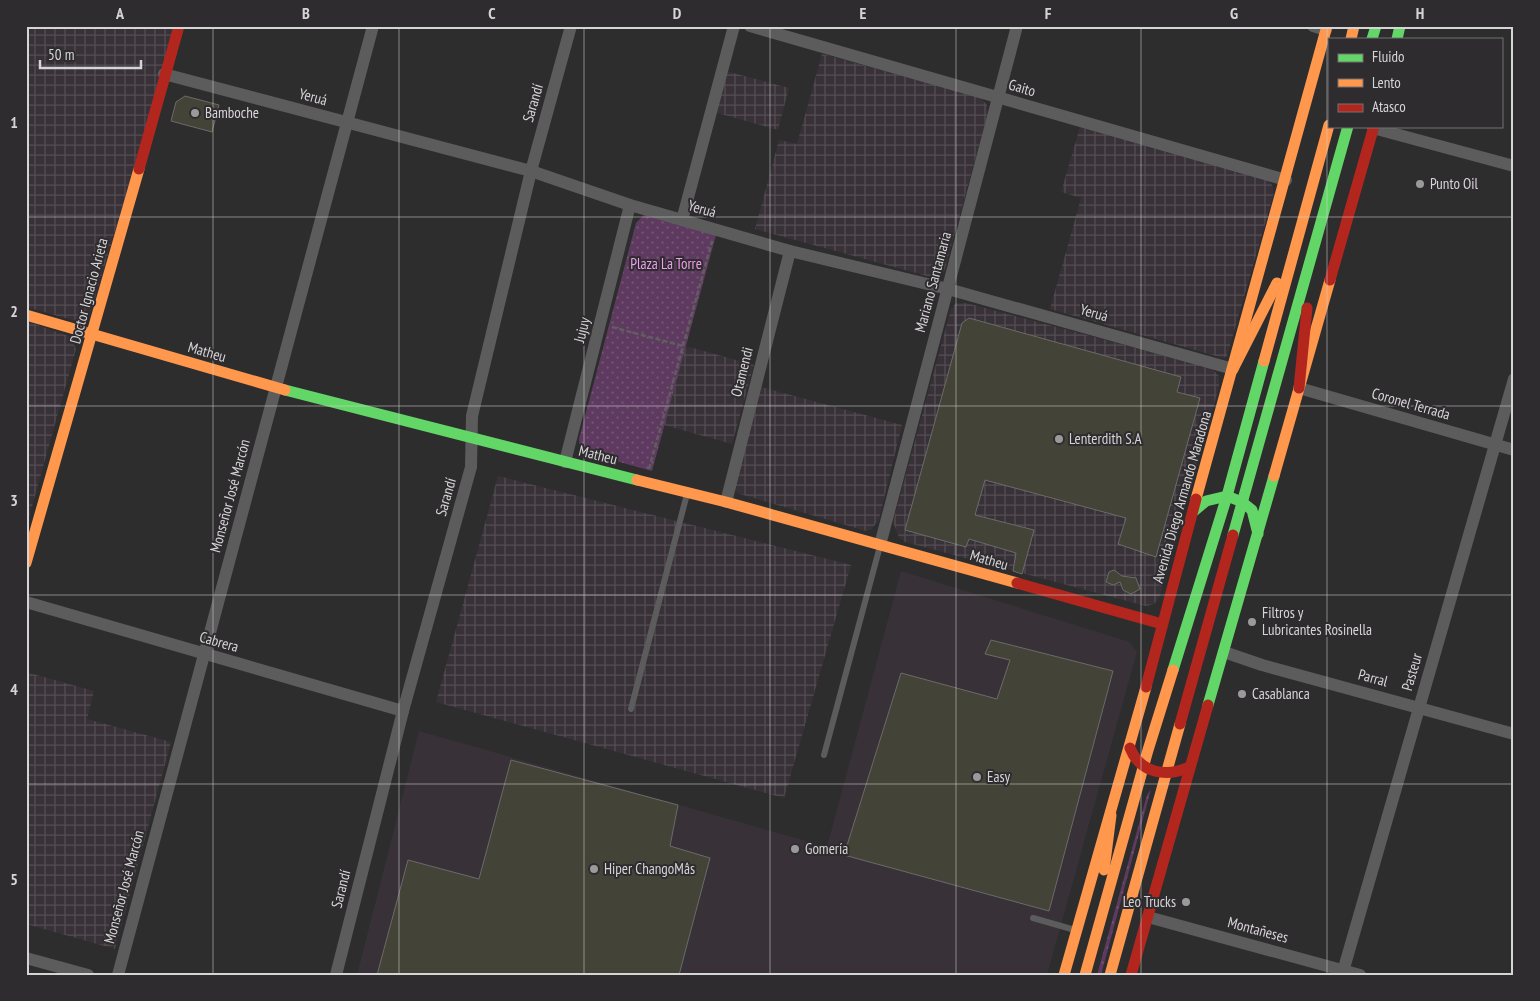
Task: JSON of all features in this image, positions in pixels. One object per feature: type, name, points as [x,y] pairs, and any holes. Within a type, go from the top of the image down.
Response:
[{"type":"street","name":"Doctor Ignacio Arieta","points":[[26,563],[93,334],[164,74],[179,26]]},
{"type":"street","name":"Monseñor José Marcón","points":[[118,975],[373,26]]},
{"type":"street","name":"Sarandí","points":[[336,975],[403,712],[471,467],[472,416],[531,171],[571,26]]},
{"type":"street","points":[[682,220],[734,26]]},
{"type":"street","name":"Gaito","points":[[750,26],[1286,180]]},
{"type":"street","name":"Mariano Santamaria","points":[[880,545],[1017,26]]},
{"type":"street","points":[[1313,26],[1327,28]]},
{"type":"street","points":[[1372,38],[1376,26]]},
{"type":"street","name":"Avenida Diego Armando Maradona","points":[[1064,975],[1130,748],[1162,624],[1327,28]]},
{"type":"street","name":"Yeruá","points":[[164,74],[531,171],[630,205],[790,251],[948,289],[1233,370]]},
{"type":"street","points":[[1085,975],[1144,767],[1227,496],[1328,128]]},
{"type":"street","points":[[1110,975],[1347,128]]},
{"type":"street","points":[[1131,975],[1374,128]]},
{"type":"street","points":[[1378,128],[1514,166]]},
{"type":"street","name":"Jujuy","points":[[565,462],[630,205]]},
{"type":"street","points":[[1233,370],[1298,241]]},
{"type":"street","name":"Otamendi","points":[[726,502],[790,251]]},
{"type":"street","points":[[1300,388],[1312,260]]},
{"type":"street","name":"Matheu","points":[[26,315],[276,388],[726,502],[1162,624]]},
{"type":"street","name":"Pasteur","points":[[1343,973],[1418,707],[1514,379]]},
{"type":"street","name":"Coronel Terrada","points":[[1300,388],[1514,450]]},
{"type":"street","points":[[1194,511],[1206,500],[1227,496],[1242,502],[1252,510],[1258,534]]},
{"type":"street","name":"Cabrera","points":[[26,602],[403,712]]},
{"type":"street","name":"Parral","points":[[1224,652],[1262,665],[1514,734]]},
{"type":"street","points":[[1130,748],[1133,757],[1144,767],[1167,774],[1179,773],[1190,768]]},
{"type":"street","points":[[1096,934],[1111,815]]},
{"type":"street","name":"Montañeses","points":[[1148,917],[1343,973],[1360,975]]},
{"type":"street","points":[[26,958],[88,975]]},
{"type":"lane","points":[[631,709],[688,492]]},
{"type":"lane","points":[[824,755],[880,545]]},
{"type":"lane","points":[[1033,918],[1078,931]]},
{"type":"path","points":[[649,470],[714,234]]},
{"type":"path","points":[[609,326],[684,346]]},
{"type":"shaded area","points":[[26,26],[176,26],[89,318],[83,323],[26,307]]},
{"type":"shaded area","points":[[822,54],[980,97],[987,105],[988,113],[944,272],[937,276],[927,276],[755,229],[779,140],[797,144]]},
{"type":"shaded area","points":[[726,71],[789,88],[778,130],[714,112]]},
{"type":"shaded area","points":[[1080,127],[1268,180],[1272,185],[1274,193],[1227,356],[1223,358],[1050,309],[1081,198],[1061,192]]},
{"type":"shaded area","name":"Lenterdith S.A","points":[[956,303],[966,303],[1211,368],[1219,376],[1219,387],[1159,598],[1154,604],[1146,606],[905,542],[899,537],[893,522],[951,309]]},
{"type":"shaded area","points":[[26,321],[71,337],[76,349],[26,528]]},
{"type":"shaded area","points":[[686,346],[754,365],[732,444],[664,425]]},
{"type":"shaded area","points":[[761,387],[902,425],[879,519],[872,529],[866,531],[740,494],[736,491],[735,486]]},
{"type":"shaded area","points":[[498,476],[851,565],[784,798],[436,702]]},
{"type":"shaded area","points":[[901,571],[1130,642],[1137,652],[1047,975],[357,975],[419,731],[827,847]]},
{"type":"shaded area","points":[[26,672],[94,691],[87,719],[171,742],[115,949],[26,924]]},
{"type":"green space","name":"Plaza La Torre","points":[[644,215],[716,235],[652,471],[587,453],[580,448],[579,439],[636,223]]},
{"type":"green space","points":[[1151,789],[1101,975],[1097,975],[1147,795]]},
{"type":"building","name":"Bamboche","points":[[185,96],[219,105],[212,132],[171,121],[176,102]]},
{"type":"building","name":"Lenterdith S.A","points":[[969,318],[1181,377],[1177,392],[1200,398],[1156,557],[1118,544],[1126,518],[985,480],[975,515],[1034,530],[1022,574],[1013,571],[1016,553],[969,539],[966,547],[905,530],[962,323]]},
{"type":"building","points":[[1114,570],[1122,576],[1136,578],[1140,589],[1131,594],[1123,590],[1120,582],[1113,585],[1106,582],[1109,572]]},
{"type":"building","name":"Easy","points":[[991,640],[1113,671],[1049,911],[844,855],[901,673],[997,699],[1010,660],[985,654]]},
{"type":"building","name":"Hiper ChangoMâs","points":[[511,760],[678,805],[670,846],[710,858],[679,975],[377,975],[408,860],[479,879]]},
{"type":"traffic: fast","points":[[1372,38],[1376,26]]},
{"type":"traffic: fast","points":[[1397,38],[1400,26]]},
{"type":"traffic: fast","points":[[1233,535],[1347,128]]},
{"type":"traffic: fast","points":[[1173,670],[1227,496],[1264,361]]},
{"type":"traffic: fast","points":[[285,390],[637,480]]},
{"type":"traffic: fast","points":[[1208,705],[1274,476]]},
{"type":"traffic: fast","points":[[1194,511],[1206,501],[1227,496],[1242,502],[1252,510],[1258,534]]},
{"type":"traffic: slow","points":[[1196,499],[1327,26]]},
{"type":"traffic: slow","points":[[1351,38],[1354,26]]},
{"type":"traffic: slow","points":[[1264,361],[1328,128]]},
{"type":"traffic: slow","points":[[26,563],[139,169]]},
{"type":"traffic: slow","points":[[1274,476],[1330,280]]},
{"type":"traffic: slow","points":[[1233,369],[1277,283]]},
{"type":"traffic: slow","points":[[26,315],[285,390]]},
{"type":"traffic: slow","points":[[637,480],[726,502],[1017,583]]},
{"type":"traffic: slow","points":[[1085,975],[1148,750],[1173,670]]},
{"type":"traffic: slow","points":[[1064,975],[1146,687]]},
{"type":"traffic: slow","points":[[1110,975],[1180,724]]},
{"type":"traffic: slow","points":[[1104,870],[1111,815]]},
{"type":"traffic: jam","points":[[139,169],[179,26]]},
{"type":"traffic: jam","points":[[1330,280],[1373,128]]},
{"type":"traffic: jam","points":[[1299,388],[1307,308]]},
{"type":"traffic: jam","points":[[1146,687],[1196,499]]},
{"type":"traffic: jam","points":[[1180,724],[1233,535]]},
{"type":"traffic: jam","points":[[1017,583],[1162,624]]},
{"type":"traffic: jam","points":[[1131,975],[1208,705]]},
{"type":"traffic: jam","points":[[1130,748],[1140,763],[1155,771],[1171,772],[1189,767]]},
{"type":"place","name":"Bamboche","points":[[195,113]]},
{"type":"place","name":"Punto Oil","points":[[1420,184]]},
{"type":"place","name":"Lenterdith S.A","points":[[1059,439]]},
{"type":"place","name":"Filtros y Lubricantes Rosinella","points":[[1252,622]]},
{"type":"place","name":"Casablanca","points":[[1242,694]]},
{"type":"place","name":"Easy","points":[[977,777]]},
{"type":"place","name":"Gomería","points":[[795,849]]},
{"type":"place","name":"Hiper ChangoMâs","points":[[594,869]]},
{"type":"place","name":"Leo Trucks","points":[[1186,902]]}]
